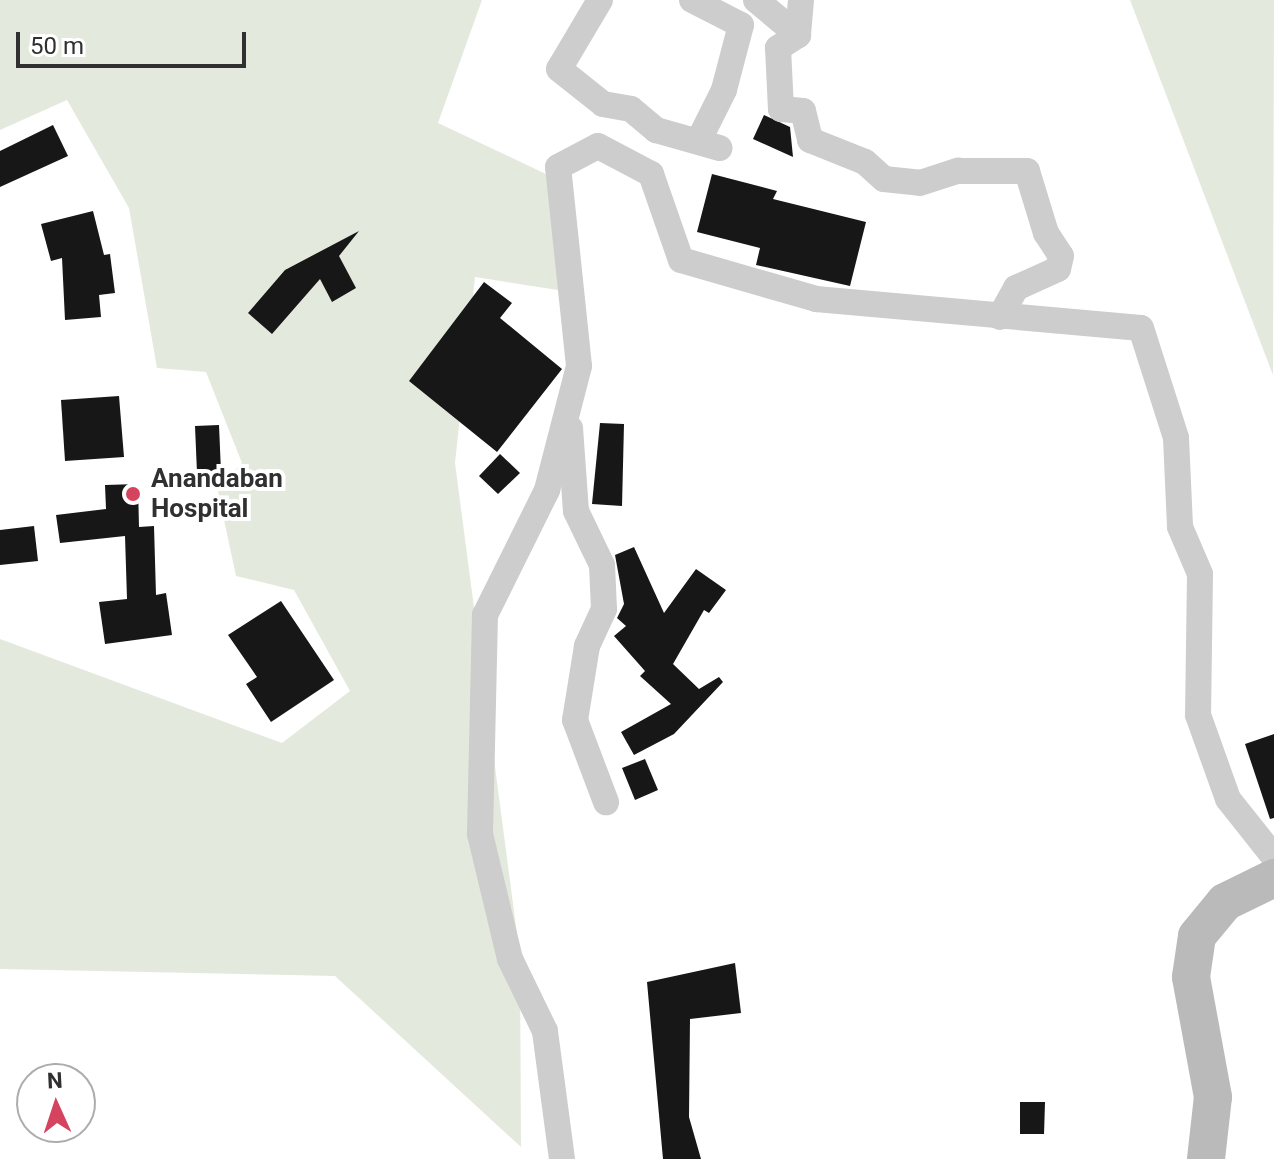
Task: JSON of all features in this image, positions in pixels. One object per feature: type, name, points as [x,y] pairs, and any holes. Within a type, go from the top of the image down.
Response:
[{"type":"street","points":[[600,0],[559,69],[603,104],[631,109],[656,130],[709,144],[741,25],[692,0]]},
{"type":"street","points":[[756,0],[798,35]]},
{"type":"street","points":[[798,35],[801,0]]},
{"type":"street","points":[[798,35],[778,48],[781,109],[803,111],[810,140],[865,162],[884,179],[920,183],[958,171],[1027,171],[1046,233],[1061,256],[1058,269],[1016,288],[1000,317]]},
{"type":"street","points":[[562,1159],[545,1031],[510,959],[480,834],[485,615],[547,490],[579,366],[558,167],[598,146],[651,174],[681,260],[816,299],[967,309],[1000,317],[1141,328],[1176,438],[1180,527],[1200,574],[1198,715],[1228,799],[1274,857]]},
{"type":"street","points":[[569,405],[576,511],[602,565],[604,609],[587,646],[575,720],[606,802]]},
{"type":"street","points":[[1206,1159],[1213,1097],[1191,977],[1197,936],[1225,902],[1274,878]]},
{"type":"shaded area","points":[[0,0],[482,0],[438,123],[548,175],[564,291],[475,277],[455,463],[520,957],[521,1147],[335,976],[0,969],[0,639],[282,743],[350,691],[294,590],[236,576],[217,487],[242,463],[206,372],[157,368],[129,208],[67,100],[0,130]]},
{"type":"shaded area","points":[[1130,0],[1274,0],[1273,375]]},
{"type":"building","points":[[764,115],[790,127],[793,157],[753,139]]},
{"type":"building","points":[[53,125],[68,156],[0,187],[0,151]]},
{"type":"building","points":[[712,174],[777,191],[773,199],[866,222],[850,286],[756,265],[760,248],[697,232]]},
{"type":"building","points":[[93,211],[104,255],[110,254],[115,293],[99,295],[101,317],[65,320],[62,258],[51,261],[41,224]]},
{"type":"building","points":[[359,231],[339,256],[356,288],[332,302],[320,279],[272,334],[248,313],[285,270]]},
{"type":"building","points":[[484,282],[512,303],[500,318],[562,369],[497,452],[409,381]]},
{"type":"building","points":[[119,396],[124,457],[65,461],[61,400]]},
{"type":"building","points":[[600,423],[624,424],[622,506],[592,504]]},
{"type":"building","points":[[219,425],[221,472],[197,473],[195,426]]},
{"type":"building","points":[[500,454],[520,473],[498,494],[479,476]]},
{"type":"building","points":[[138,484],[139,527],[154,526],[156,595],[166,593],[172,635],[105,644],[99,602],[127,599],[125,536],[60,543],[56,515],[106,509],[105,485]]},
{"type":"building","points":[[34,526],[38,561],[0,565],[0,530]]},
{"type":"building","points":[[634,547],[664,613],[696,569],[726,590],[709,613],[704,610],[673,664],[699,689],[719,677],[723,682],[674,734],[634,755],[621,732],[671,704],[640,676],[645,671],[614,636],[626,626],[617,618],[624,604],[615,555]]},
{"type":"building","points":[[281,601],[334,680],[271,722],[246,684],[257,677],[228,635]]},
{"type":"building","points":[[1274,734],[1274,818],[1270,819],[1245,744]]},
{"type":"building","points":[[645,759],[658,790],[635,800],[622,768]]},
{"type":"building","points":[[735,963],[741,1013],[690,1019],[689,1117],[701,1159],[663,1159],[647,982]]},
{"type":"building","points":[[1020,1102],[1045,1102],[1044,1134],[1020,1134]]},
{"type":"place","name":"Anandaban Hospital","points":[[133,494]]}]
